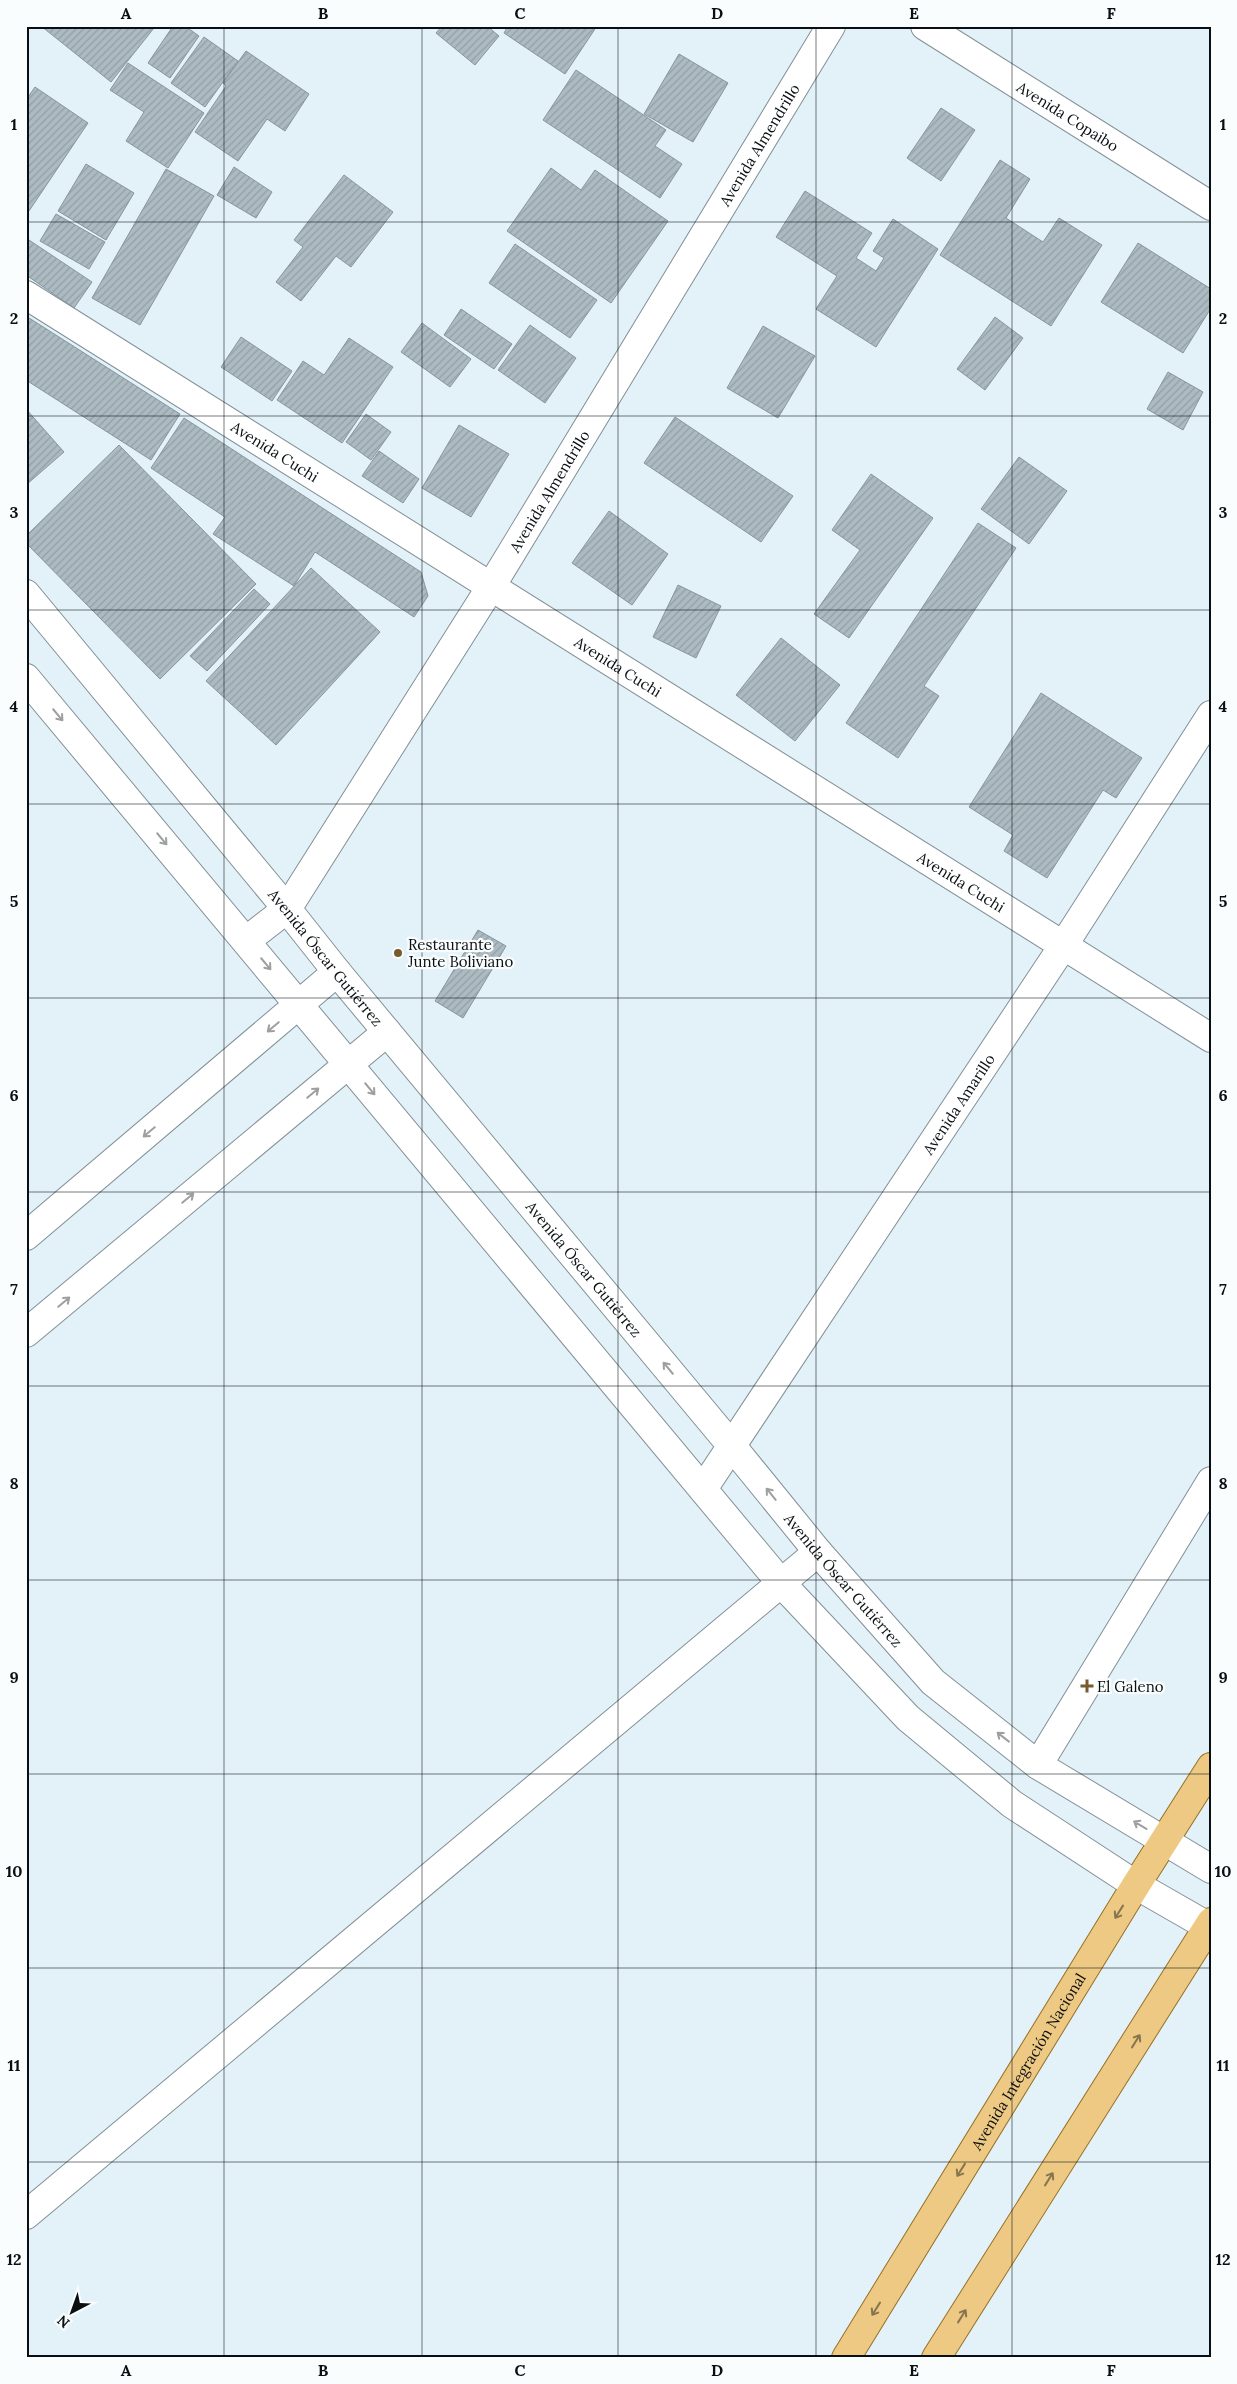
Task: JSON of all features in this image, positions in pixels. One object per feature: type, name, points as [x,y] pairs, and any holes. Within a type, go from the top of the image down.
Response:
[{"type":"main road","name":"Avenida Integración Nacional","points":[[846,2358],[1136,1884],[1211,1767]]},
{"type":"main road","points":[[936,2358],[1210,1925]]},
{"type":"street","name":"Avenida Almendrillo","points":[[246,940],[287,909],[492,585],[832,26]]},
{"type":"street","name":"Avenida Copaibo","points":[[925,26],[1211,206]]},
{"type":"street","name":"Avenida Cuchi","points":[[26,295],[492,585],[1211,1038]]},
{"type":"street","name":"Avenida Óscar Gutiérrez","points":[[26,594],[287,909],[336,972],[732,1445],[818,1552],[933,1682],[1038,1765],[1211,1869]]},
{"type":"street","points":[[26,678],[300,1004],[781,1583],[916,1724],[1012,1804],[1136,1884],[1210,1925]]},
{"type":"street","name":"Avenida Amarillo","points":[[703,1489],[1063,946],[1211,715]]},
{"type":"street","points":[[26,1236],[336,972]]},
{"type":"street","points":[[26,1333],[387,1032]]},
{"type":"street","points":[[1038,1765],[1211,1481]]},
{"type":"street","points":[[26,2214],[818,1552]]},
{"type":"building","points":[[41,26],[153,26],[154,28],[111,82]]},
{"type":"building","points":[[173,26],[185,26],[199,36],[170,78],[148,63]]},
{"type":"building","points":[[442,26],[487,26],[499,36],[475,65],[436,33]]},
{"type":"building","points":[[508,26],[597,26],[565,74],[504,33]]},
{"type":"building","points":[[204,37],[238,61],[205,107],[171,83]]},
{"type":"building","points":[[246,51],[309,94],[285,131],[267,119],[238,161],[195,132],[226,86],[223,83]]},
{"type":"building","points":[[679,54],[728,83],[693,142],[644,114]]},
{"type":"building","points":[[128,63],[204,113],[168,168],[126,141],[144,112],[110,90]]},
{"type":"building","points":[[576,70],[666,130],[655,146],[682,164],[660,198],[543,120]]},
{"type":"building","points":[[35,87],[88,123],[29,211],[26,209],[26,100]]},
{"type":"building","points":[[941,108],[975,130],[941,181],[907,158]]},
{"type":"building","points":[[1000,160],[1030,179],[1006,218],[1043,242],[1059,218],[1102,245],[1051,326],[940,255]]},
{"type":"building","points":[[86,164],[134,193],[106,240],[58,211]]},
{"type":"building","points":[[234,167],[272,192],[256,218],[217,195]]},
{"type":"building","points":[[551,168],[581,190],[595,170],[668,221],[611,303],[507,231]]},
{"type":"building","points":[[166,169],[214,196],[140,325],[92,298]]},
{"type":"building","points":[[344,175],[393,212],[351,267],[336,256],[301,301],[276,282],[303,247],[294,240]]},
{"type":"building","points":[[805,191],[872,233],[856,258],[876,271],[884,258],[873,251],[893,219],[938,249],[876,347],[816,309],[837,276],[776,237]]},
{"type":"building","points":[[56,214],[105,242],[89,269],[40,241]]},
{"type":"building","points":[[26,238],[92,282],[74,308],[26,275]]},
{"type":"building","points":[[1138,243],[1211,289],[1211,308],[1183,353],[1101,302]]},
{"type":"building","points":[[515,244],[597,300],[570,338],[489,283]]},
{"type":"building","points":[[461,309],[512,344],[494,369],[444,335]]},
{"type":"building","points":[[26,316],[180,414],[151,460],[26,380]]},
{"type":"building","points":[[995,317],[1023,338],[985,390],[957,369]]},
{"type":"building","points":[[422,323],[471,359],[450,387],[401,352]]},
{"type":"building","points":[[530,325],[576,358],[545,403],[498,370]]},
{"type":"building","points":[[763,326],[815,356],[778,418],[727,388]]},
{"type":"building","points":[[241,337],[292,371],[272,401],[221,367]]},
{"type":"building","points":[[349,338],[393,367],[342,443],[277,400],[303,361],[324,375]]},
{"type":"building","points":[[1168,372],[1203,392],[1183,430],[1147,409]]},
{"type":"building","points":[[26,409],[64,452],[26,485]]},
{"type":"building","points":[[366,414],[391,432],[371,460],[346,442]]},
{"type":"building","points":[[675,417],[793,496],[761,542],[644,463]]},
{"type":"building","points":[[184,418],[421,572],[428,596],[414,617],[315,552],[294,586],[213,534],[225,517],[151,468]]},
{"type":"building","points":[[459,425],[509,454],[471,517],[422,488]]},
{"type":"building","points":[[119,445],[256,584],[160,679],[26,543],[26,536]]},
{"type":"building","points":[[379,451],[419,479],[403,503],[362,476]]},
{"type":"building","points":[[1019,457],[1067,491],[1029,544],[981,509]]},
{"type":"building","points":[[871,474],[933,518],[849,638],[814,614],[860,550],[832,530]]},
{"type":"building","points":[[609,511],[668,554],[632,605],[572,563]]},
{"type":"building","points":[[978,523],[1016,548],[924,686],[939,696],[898,758],[846,723]]},
{"type":"building","points":[[311,568],[380,632],[276,745],[206,681]]},
{"type":"building","points":[[678,585],[721,606],[696,658],[653,637]]},
{"type":"building","points":[[254,589],[270,604],[207,671],[190,656]]},
{"type":"building","points":[[781,638],[840,685],[795,741],[736,695]]},
{"type":"building","points":[[1041,693],[1142,758],[1116,798],[1103,790],[1047,878],[1004,851],[1013,835],[969,807]]},
{"type":"building","points":[[478,930],[506,946],[463,1018],[435,1001]]},
{"type":"place","name":"Restaurante Junte Boliviano","points":[[398,953]]},
{"type":"place","name":"El Galeno","points":[[1087,1686]]}]
